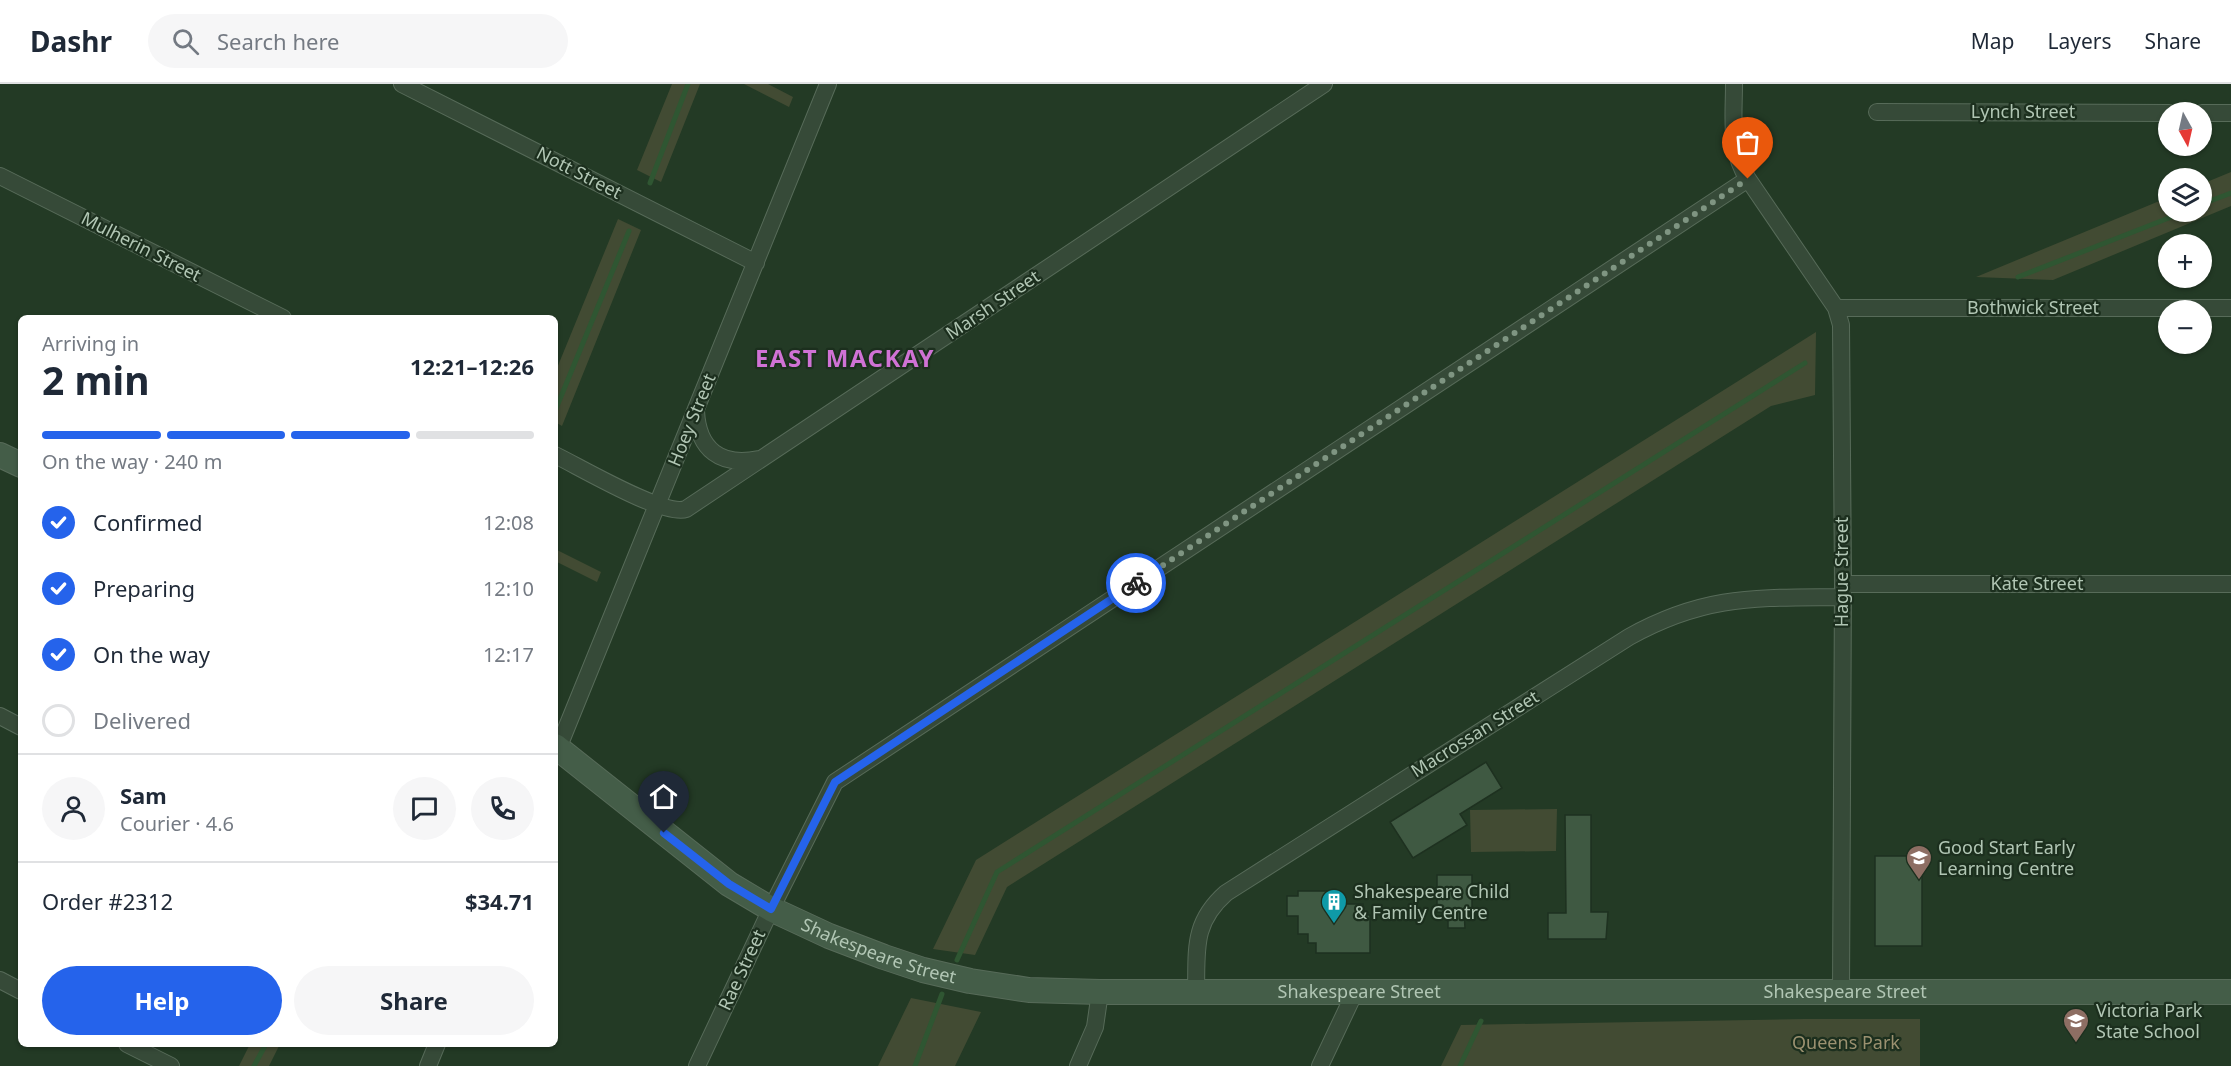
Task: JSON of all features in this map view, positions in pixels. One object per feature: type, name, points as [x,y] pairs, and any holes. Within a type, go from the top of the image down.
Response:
[{"type":"street","name":"Nott Street","points":[[402,84],[756,263]]},
{"type":"street","name":"Hoey Street","points":[[558,745],[828,84]]},
{"type":"street","name":"Marsh Street","points":[[657,506],[684,510],[1324,84]]},
{"type":"street","points":[[1734,84],[1735,148],[1737,159],[1748,179]]},
{"type":"street","name":"Lynch Street","points":[[1877,112],[2158,113]]},
{"type":"street","points":[[2212,113],[2231,114]]},
{"type":"street","name":"Mulherin Street","points":[[0,176],[277,315]]},
{"type":"street","name":"Hague Street","points":[[1748,179],[1836,308],[1840,319],[1843,590],[1841,992]]},
{"type":"street","name":"Rae Street","points":[[697,1066],[771,909],[835,782],[1748,179]]},
{"type":"street","name":"Bothwick Street","points":[[1836,308],[2231,308]]},
{"type":"street","points":[[696,410],[701,438],[717,456],[742,461],[767,456]]},
{"type":"street","points":[[0,455],[18,464]]},
{"type":"street","points":[[558,456],[657,506]]},
{"type":"street","name":"Kate Street","points":[[1843,590],[2231,584]]},
{"type":"street","name":"Macrossan Street","points":[[1196,992],[1197,946],[1201,927],[1209,911],[1226,893],[1629,636],[1678,613],[1728,600],[1843,590]]},
{"type":"street","points":[[0,716],[18,725]]},
{"type":"street","name":"Shakespeare Street","points":[[558,752],[717,875],[739,891],[771,909],[856,947],[923,970],[970,981],[1029,990],[1100,992],[2231,992]]},
{"type":"street","points":[[0,980],[18,989]]},
{"type":"street","points":[[1078,1066],[1095,1028],[1100,992]]},
{"type":"street","points":[[1320,1066],[1355,992]]},
{"type":"street","points":[[133,1047],[171,1066]]},
{"type":"street","points":[[428,1066],[436,1047]]},
{"type":"green space","points":[[672,84],[700,84],[661,182],[637,170]]},
{"type":"green space","points":[[744,84],[768,84],[793,97],[789,107]]},
{"type":"green space","points":[[2231,172],[2231,206],[2212,214],[2212,180]]},
{"type":"green space","points":[[2158,202],[2158,222],[2193,222],[2164,234],[2158,234],[2158,236],[2053,280],[1976,277]]},
{"type":"green space","points":[[618,219],[641,230],[562,426],[558,424],[558,366]]},
{"type":"green space","points":[[1816,332],[1815,395],[1771,406],[1007,887],[975,955],[933,949],[976,860]]},
{"type":"green space","points":[[558,550],[601,572],[597,582],[558,562]]},
{"type":"green space","points":[[1557,809],[1556,851],[1471,852],[1470,810]]},
{"type":"green space","points":[[911,998],[981,1012],[955,1066],[878,1066]]},
{"type":"green space","name":"Queens Park","points":[[1920,1019],[1920,1066],[1441,1066],[1461,1025]]},
{"type":"green space","points":[[248,1047],[278,1047],[269,1066],[239,1066]]},
{"type":"building","points":[[1486,762],[1502,788],[1460,814],[1467,825],[1413,858],[1390,822]]},
{"type":"building","points":[[1565,815],[1591,815],[1591,912],[1608,912],[1606,939],[1548,939],[1548,913],[1566,913]]},
{"type":"building","points":[[1875,856],[1922,856],[1922,946],[1875,946]]},
{"type":"building","points":[[1437,875],[1472,875],[1472,912],[1464,912],[1465,928],[1448,928],[1448,913],[1437,912]]},
{"type":"building","name":"Shakespeare Child & Family Centre","points":[[1298,891],[1335,891],[1335,904],[1363,904],[1363,915],[1370,915],[1370,953],[1316,953],[1316,943],[1308,943],[1308,934],[1298,934],[1298,916],[1287,916],[1287,896],[1298,896]]},
{"type":"waterway","points":[[650,183],[688,84]]},
{"type":"waterway","points":[[2212,200],[2231,193]]},
{"type":"waterway","points":[[2018,277],[2158,222]]},
{"type":"waterway","points":[[558,404],[629,231]]},
{"type":"waterway","points":[[957,960],[997,872],[1805,363]]},
{"type":"waterway","points":[[915,1066],[942,994]]},
{"type":"waterway","points":[[1460,1066],[1481,1021]]},
{"type":"waterway","points":[[254,1066],[264,1047]]},
{"type":"way so far","points":[[1136,583],[1748,179]]},
{"type":"place","name":"Good Start Early Learning Centre","points":[[1919,881]]},
{"type":"place","name":"Shakespeare Child & Family Centre","points":[[1334,925]]},
{"type":"place","name":"Victoria Park State School","points":[[2076,1044]]},
{"type":"district","name":"EAST MACKAY","points":[[845,359]]},
{"type":"route","points":[[664,833],[729,884],[771,909],[835,782],[1136,583]]}]
